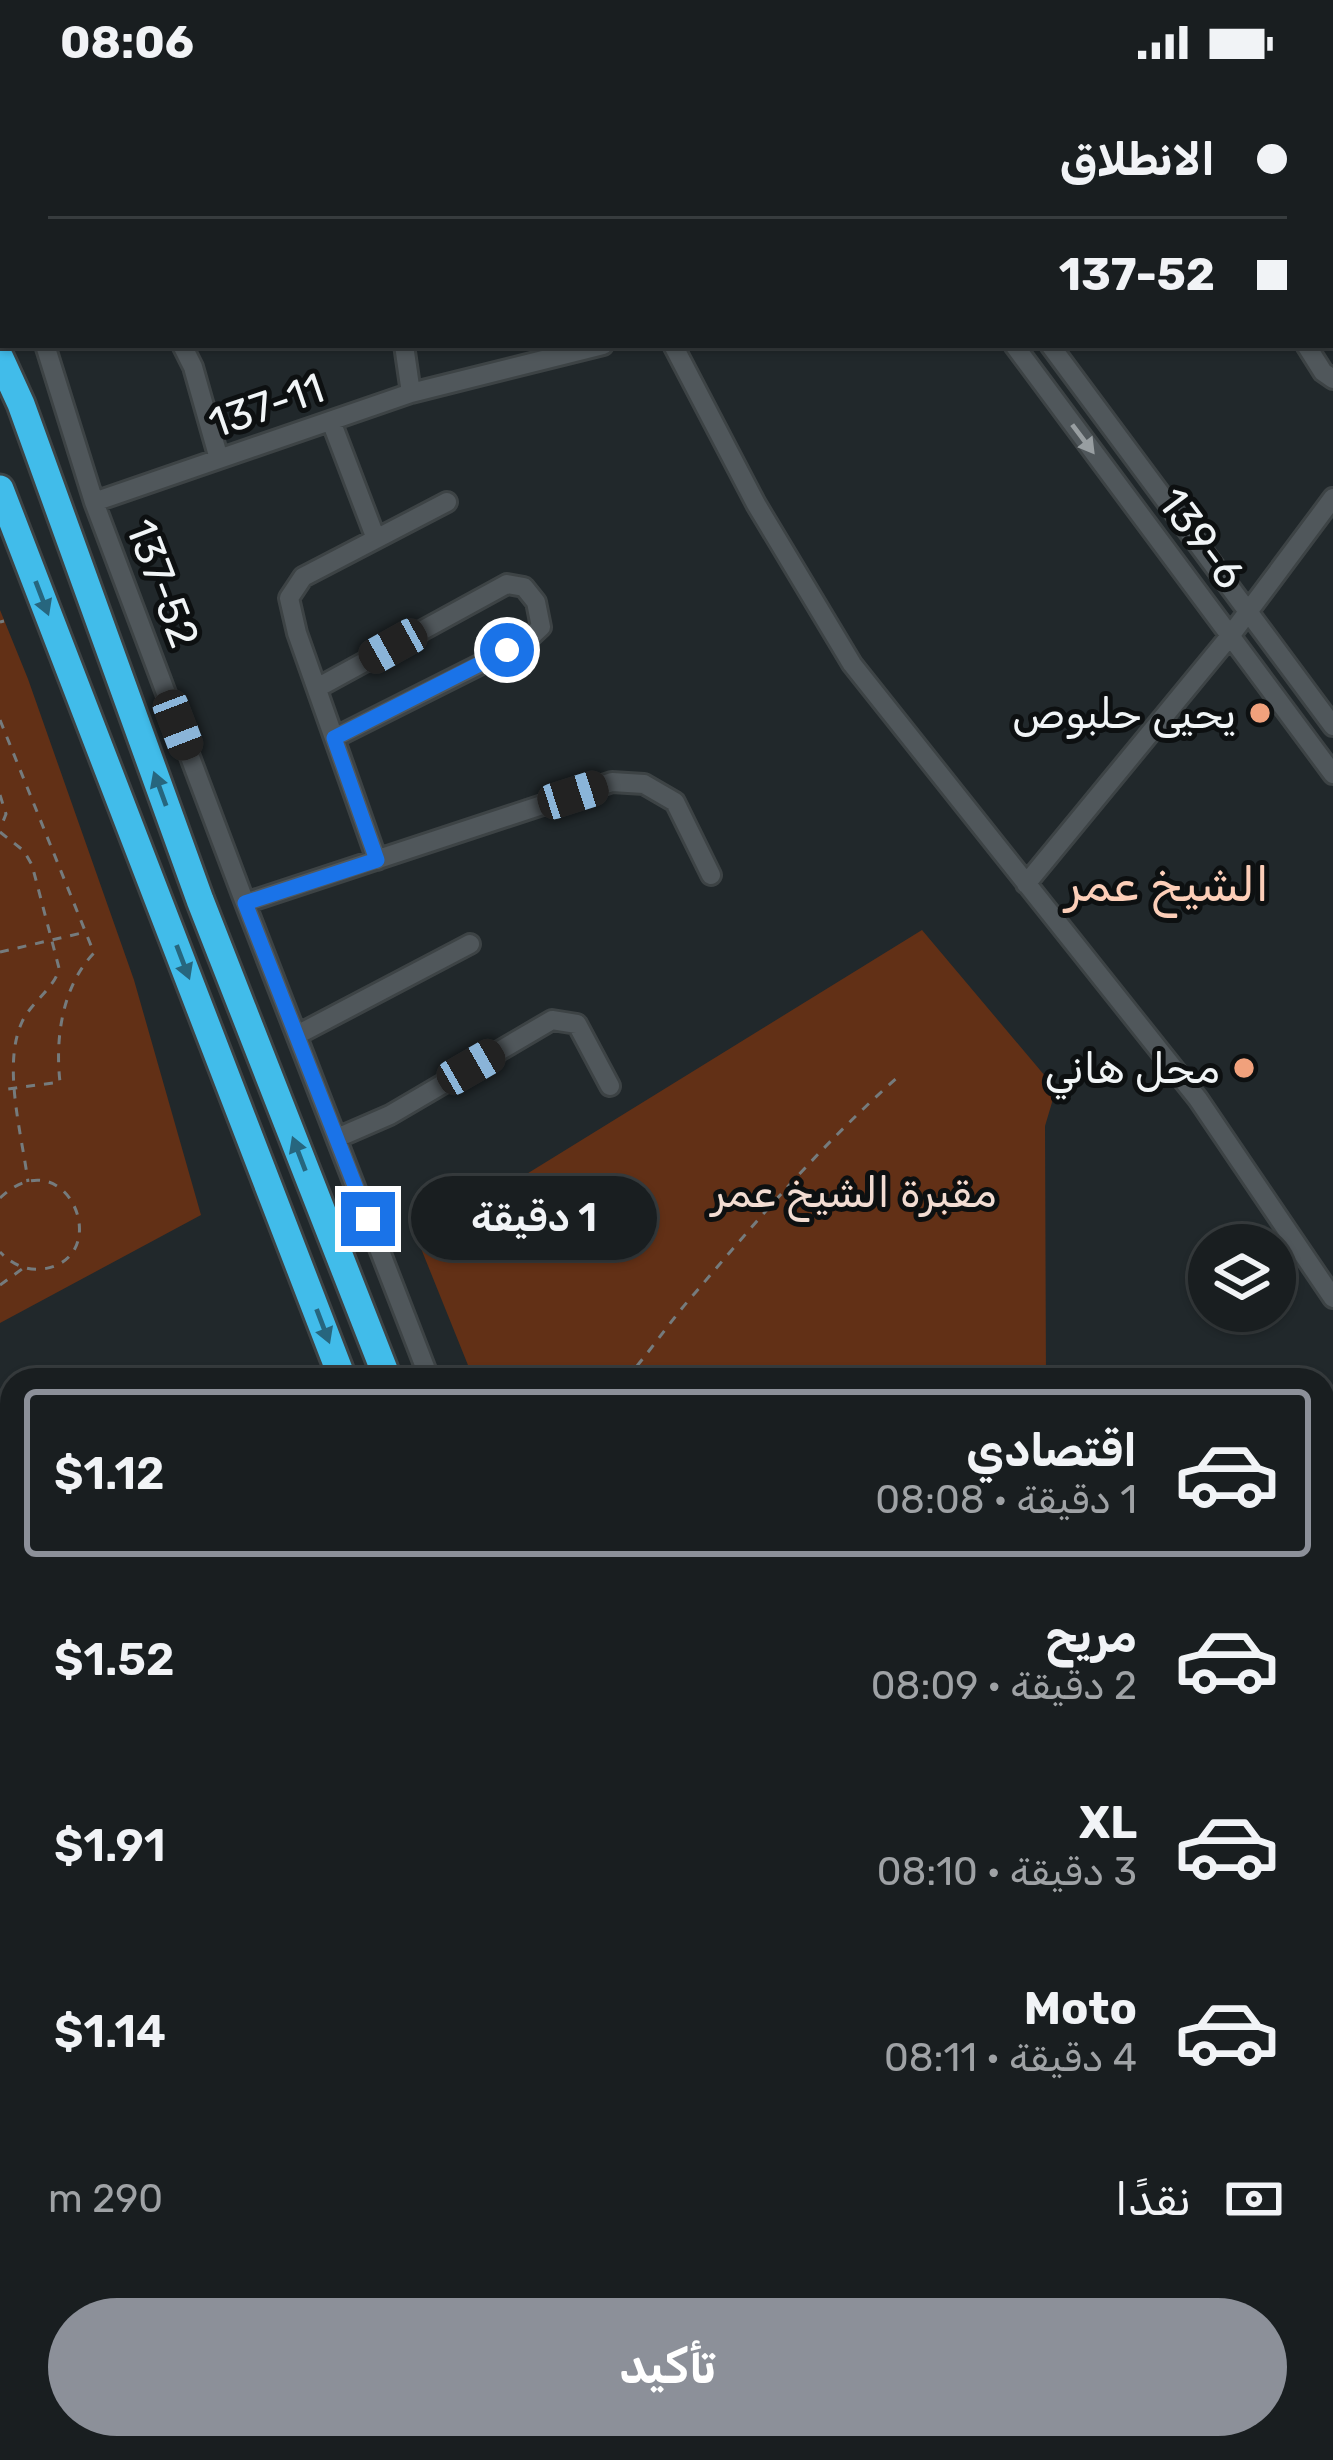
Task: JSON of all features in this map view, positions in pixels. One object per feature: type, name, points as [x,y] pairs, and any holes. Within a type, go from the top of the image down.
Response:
[{"type":"highway","points":[[6,348],[21,404]]},
{"type":"highway","points":[[0,358],[21,404],[200,900],[383,1368]]},
{"type":"highway","points":[[0,489],[338,1368]]},
{"type":"street","name":"137-52","points":[[46,348],[94,502],[425,1368]]},
{"type":"street","points":[[183,348],[219,459]]},
{"type":"street","points":[[404,348],[411,393]]},
{"type":"street","name":"137-11","points":[[94,502],[411,393],[591,348]]},
{"type":"street","points":[[675,348],[756,504],[852,664],[1198,1099],[1333,1298]]},
{"type":"street","name":"139-6","points":[[1015,348],[1333,774]]},
{"type":"street","name":"139-6","points":[[1052,348],[1333,726]]},
{"type":"street","points":[[1308,348],[1333,379]]},
{"type":"street","points":[[331,421],[376,539]]},
{"type":"street","points":[[1025,884],[1230,636],[1333,498]]},
{"type":"street","points":[[377,860],[289,598],[303,577],[448,502]]},
{"type":"street","points":[[317,688],[507,584],[524,587],[536,602],[541,627],[525,643],[334,738]]},
{"type":"street","points":[[245,903],[612,782],[644,784],[675,802],[711,875]]},
{"type":"street","points":[[297,1034],[470,944]]},
{"type":"street","points":[[337,1138],[390,1115],[552,1020],[577,1024],[610,1086]]},
{"type":"path","points":[[0,1090],[60,1082],[57,1056],[66,1008],[79,970],[94,953],[1,725]]},
{"type":"path","points":[[0,795],[6,814],[0,831],[24,851],[32,865],[59,968],[58,977],[37,998],[20,1026],[14,1045],[28,1181]]},
{"type":"path","points":[[0,952],[86,932]]},
{"type":"path","points":[[636,1368],[775,1202],[855,1115],[898,1077]]},
{"type":"path","points":[[0,1198],[28,1181],[52,1184],[65,1191],[80,1217],[75,1246],[53,1266],[24,1268],[0,1252]]},
{"type":"path","points":[[0,1285],[24,1268]]},
{"type":"green space","points":[[0,610],[134,980],[201,1215],[0,1323]]},
{"type":"green space","name":"مقبرة الشيخ عمر","points":[[922,930],[1056,1089],[1045,1126],[1046,1368],[469,1368],[418,1241]]},
{"type":"place","name":"يحيى حلبوص","points":[[1260,713]]},
{"type":"place","name":"محل هاني","points":[[1244,1068]]},
{"type":"district","name":"الشيخ عمر","points":[[1167,884]]},
{"type":"route","points":[[368,1219],[245,903],[377,860],[334,738],[507,650]]}]
